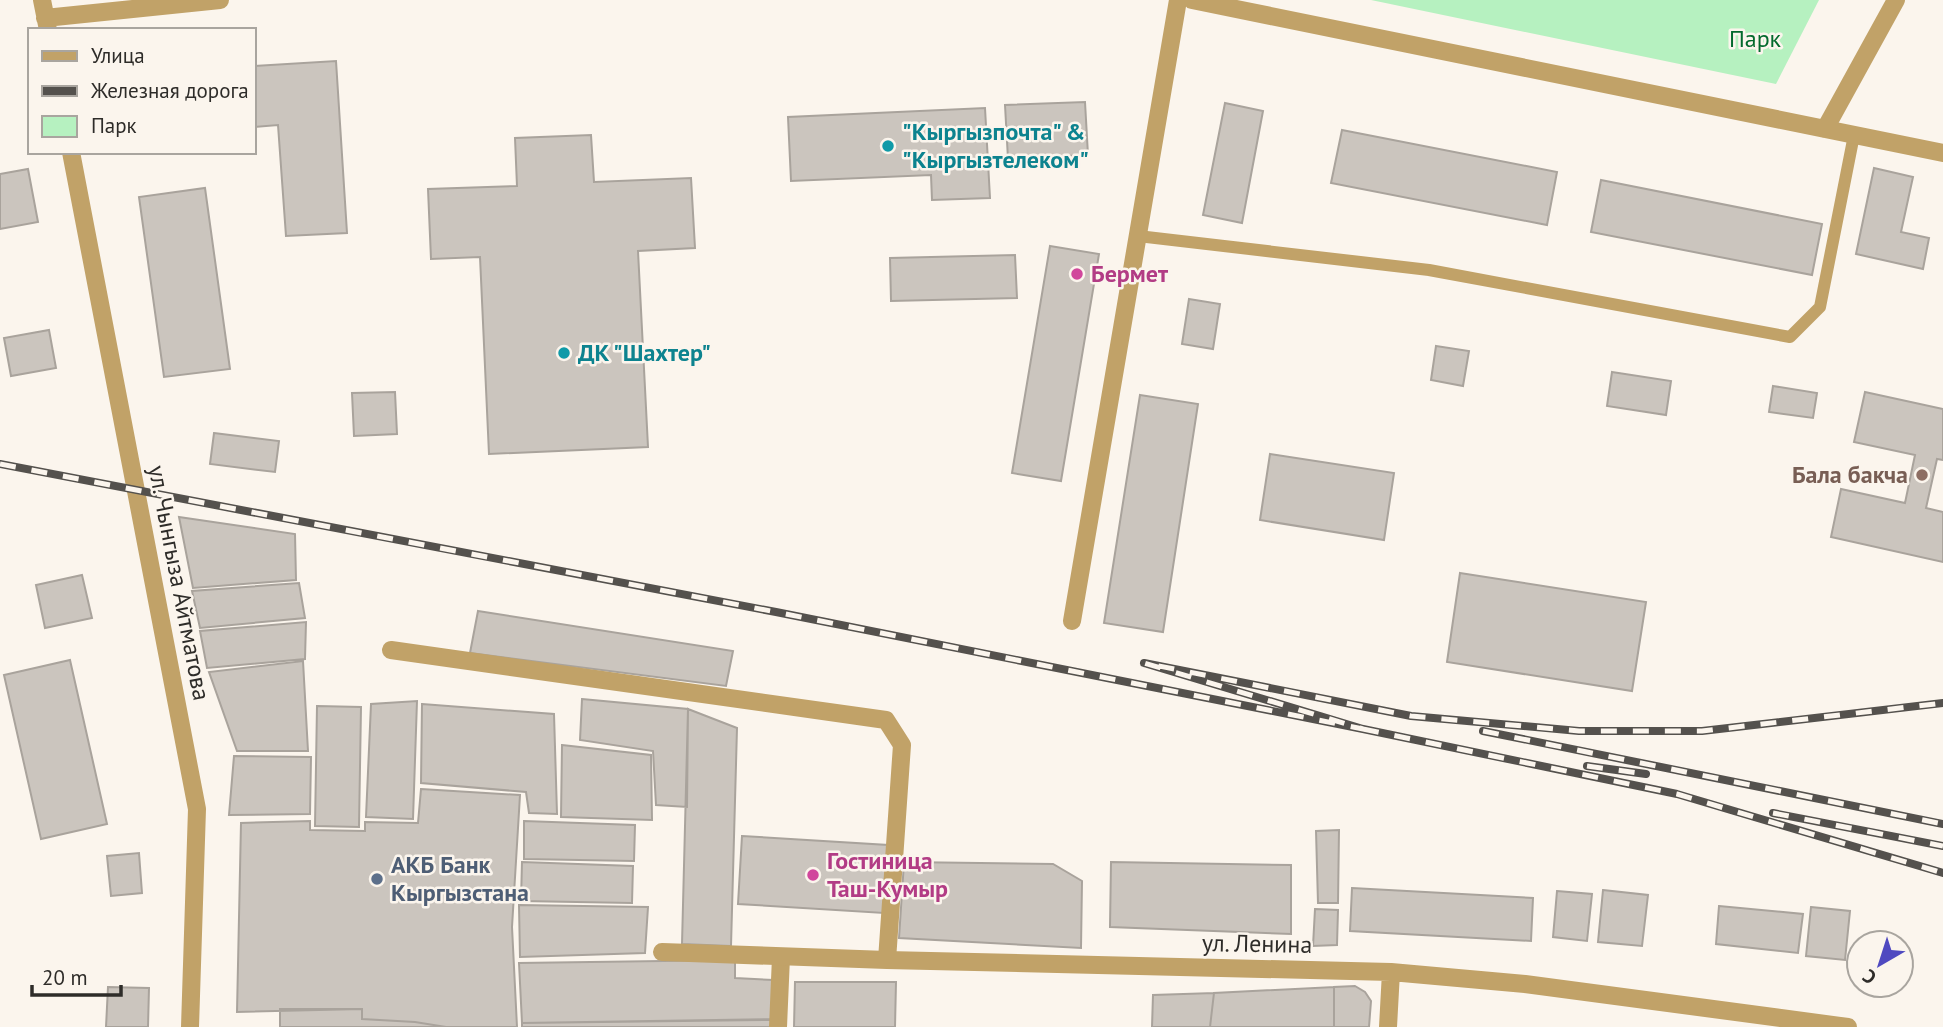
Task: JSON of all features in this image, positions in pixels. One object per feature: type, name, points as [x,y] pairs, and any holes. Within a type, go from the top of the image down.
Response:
[{"type":"street","points":[[45,16],[220,0]]},
{"type":"street","points":[[1072,621],[1178,0]]},
{"type":"street","points":[[1192,0],[1943,153]]},
{"type":"street","points":[[1825,129],[1896,0]]},
{"type":"street","name":"ул. Чынгыза Айтматова","points":[[71,154],[197,809],[190,1027]]},
{"type":"street","points":[[391,650],[886,720],[902,745],[887,960]]},
{"type":"street","name":"ул. Ленина","points":[[662,953],[1391,972],[1525,984],[1847,1027]]},
{"type":"street","points":[[778,1027],[780,957]]},
{"type":"street","points":[[1388,1027],[1391,972]]},
{"type":"lane","points":[[1138,236],[1429,270],[1790,337],[1819,307],[1854,135]]},
{"type":"green space","name":"Парк","points":[[1371,0],[1819,0],[1776,84]]},
{"type":"building","points":[[336,61],[347,233],[286,236],[278,125],[256,127],[256,66]]},
{"type":"building","points":[[1085,102],[1088,155],[1008,159],[1005,105]]},
{"type":"building","points":[[1225,103],[1263,111],[1242,223],[1203,215]]},
{"type":"building","name":"\"Кыргызпочта\" & \"Кыргызтелеком\"","points":[[985,108],[990,198],[932,200],[931,175],[791,181],[788,117]]},
{"type":"building","name":"\"Кыргызпочта\" & \"Кыргызтелеком\"","points":[[985,108],[990,198],[932,200],[931,175],[791,181],[788,117]]},
{"type":"building","points":[[1342,130],[1557,172],[1547,225],[1331,183]]},
{"type":"building","name":"ДК \"Шахтер\"","points":[[591,135],[594,182],[691,178],[695,248],[638,251],[648,447],[489,454],[480,257],[431,259],[428,189],[517,186],[515,138]]},
{"type":"building","name":"ДК \"Шахтер\"","points":[[591,135],[594,182],[691,178],[695,248],[638,251],[648,447],[489,454],[480,257],[431,259],[428,189],[517,186],[515,138]]},
{"type":"building","points":[[1874,168],[1913,177],[1901,232],[1929,238],[1923,269],[1856,254]]},
{"type":"building","points":[[28,169],[38,222],[0,229],[0,174]]},
{"type":"building","points":[[1601,180],[1822,224],[1812,275],[1591,232]]},
{"type":"building","points":[[205,188],[230,369],[164,377],[139,197]]},
{"type":"building","points":[[1050,246],[1099,254],[1061,481],[1012,473]]},
{"type":"building","points":[[1015,255],[1017,298],[891,301],[890,258]]},
{"type":"building","points":[[1189,299],[1220,304],[1213,349],[1182,344]]},
{"type":"building","points":[[49,330],[56,368],[11,376],[4,338]]},
{"type":"building","points":[[1436,346],[1469,351],[1463,386],[1431,380]]},
{"type":"building","points":[[1612,372],[1671,381],[1666,415],[1607,406]]},
{"type":"building","points":[[1773,386],[1817,393],[1813,418],[1769,412]]},
{"type":"building","points":[[395,392],[397,434],[354,436],[352,393]]},
{"type":"building","name":"Бала бакча","points":[[1865,392],[1943,409],[1943,460],[1937,459],[1926,508],[1943,512],[1943,562],[1831,537],[1841,489],[1905,503],[1915,455],[1854,442]]},
{"type":"building","points":[[1140,395],[1198,404],[1163,632],[1104,623]]},
{"type":"building","points":[[214,433],[279,441],[275,472],[210,464]]},
{"type":"building","points":[[1270,454],[1394,473],[1384,540],[1260,520]]},
{"type":"building","points":[[179,517],[295,534],[296,580],[193,588]]},
{"type":"building","points":[[1460,573],[1646,602],[1632,691],[1447,662]]},
{"type":"building","points":[[82,575],[92,618],[45,628],[36,585]]},
{"type":"building","points":[[299,583],[305,618],[200,628],[192,591]]},
{"type":"building","points":[[478,611],[733,651],[726,686],[470,653]]},
{"type":"building","points":[[306,622],[305,659],[207,668],[200,631]]},
{"type":"building","points":[[70,660],[107,824],[41,839],[4,675]]},
{"type":"building","points":[[303,661],[308,751],[237,751],[209,672]]},
{"type":"building","points":[[582,699],[688,709],[687,807],[656,805],[653,751],[580,740]]},
{"type":"building","points":[[417,701],[413,819],[366,817],[371,704]]},
{"type":"building","points":[[422,704],[554,714],[557,814],[529,813],[526,792],[421,783]]},
{"type":"building","points":[[317,706],[361,707],[359,827],[315,826]]},
{"type":"building","points":[[688,709],[737,728],[731,946],[682,944]]},
{"type":"building","points":[[562,745],[651,755],[652,820],[561,817]]},
{"type":"building","points":[[234,756],[311,757],[310,814],[229,815]]},
{"type":"building","name":"АКБ Банк Кыргызстана","points":[[421,789],[520,795],[512,927],[517,1027],[446,1027],[362,1019],[362,1009],[237,1012],[241,823],[310,821],[310,830],[365,831],[365,822],[418,823]]},
{"type":"building","points":[[524,821],[635,825],[634,861],[524,859]]},
{"type":"building","points":[[1339,830],[1338,903],[1318,903],[1316,831]]},
{"type":"building","name":"Гостиница Таш-Кумыр","points":[[742,836],[888,845],[884,913],[738,904]]},
{"type":"building","points":[[139,853],[142,893],[111,896],[107,856]]},
{"type":"building","points":[[522,862],[633,866],[632,903],[521,901]]},
{"type":"building","points":[[904,862],[1053,864],[1082,881],[1081,948],[899,938]]},
{"type":"building","points":[[1111,862],[1291,865],[1291,934],[1110,927]]},
{"type":"building","points":[[1352,888],[1533,898],[1531,941],[1350,931]]},
{"type":"building","points":[[1603,890],[1648,895],[1642,946],[1598,942]]},
{"type":"building","points":[[1557,891],[1592,894],[1587,941],[1553,937]]},
{"type":"building","points":[[519,905],[648,907],[645,953],[520,957]]},
{"type":"building","points":[[1719,906],[1803,914],[1798,953],[1716,944]]},
{"type":"building","points":[[1811,907],[1850,911],[1848,929],[1845,929],[1845,960],[1806,956]]},
{"type":"building","points":[[1315,909],[1338,910],[1337,945],[1313,946]]},
{"type":"building","points":[[735,960],[735,978],[773,980],[772,1020],[522,1023],[519,963]]},
{"type":"building","points":[[795,982],[896,982],[895,1027],[794,1027]]},
{"type":"building","points":[[1355,986],[1365,992],[1371,1001],[1369,1027],[1334,1027],[1334,987]]},
{"type":"building","points":[[108,987],[149,988],[148,1027],[106,1027]]},
{"type":"building","points":[[1334,987],[1334,1027],[1210,1027],[1214,993]]},
{"type":"building","points":[[1214,993],[1210,1027],[1152,1027],[1153,995]]},
{"type":"building","points":[[280,1009],[362,1009],[362,1019],[446,1027],[280,1027]]},
{"type":"building","points":[[772,1019],[772,1027],[522,1027],[522,1023]]},
{"type":"railway","points":[[0,464],[776,612],[1363,729],[1144,663],[1411,716],[1579,731],[1702,731],[1943,703]]},
{"type":"railway","points":[[1363,729],[1677,794],[1943,873]]},
{"type":"railway","points":[[1483,731],[1943,824]]},
{"type":"railway","points":[[1587,766],[1646,774]]},
{"type":"railway","points":[[1773,813],[1943,846]]},
{"type":"place","name":"\"Кыргызпочта\" & \"Кыргызтелеком\"","points":[[888,146]]},
{"type":"place","name":"Бермет","points":[[1077,274]]},
{"type":"place","name":"ДК \"Шахтер\"","points":[[564,353]]},
{"type":"place","name":"Бала бакча","points":[[1922,475]]},
{"type":"place","name":"Гостиница Таш-Кумыр","points":[[813,875]]},
{"type":"place","name":"АКБ Банк Кыргызстана","points":[[377,879]]}]
